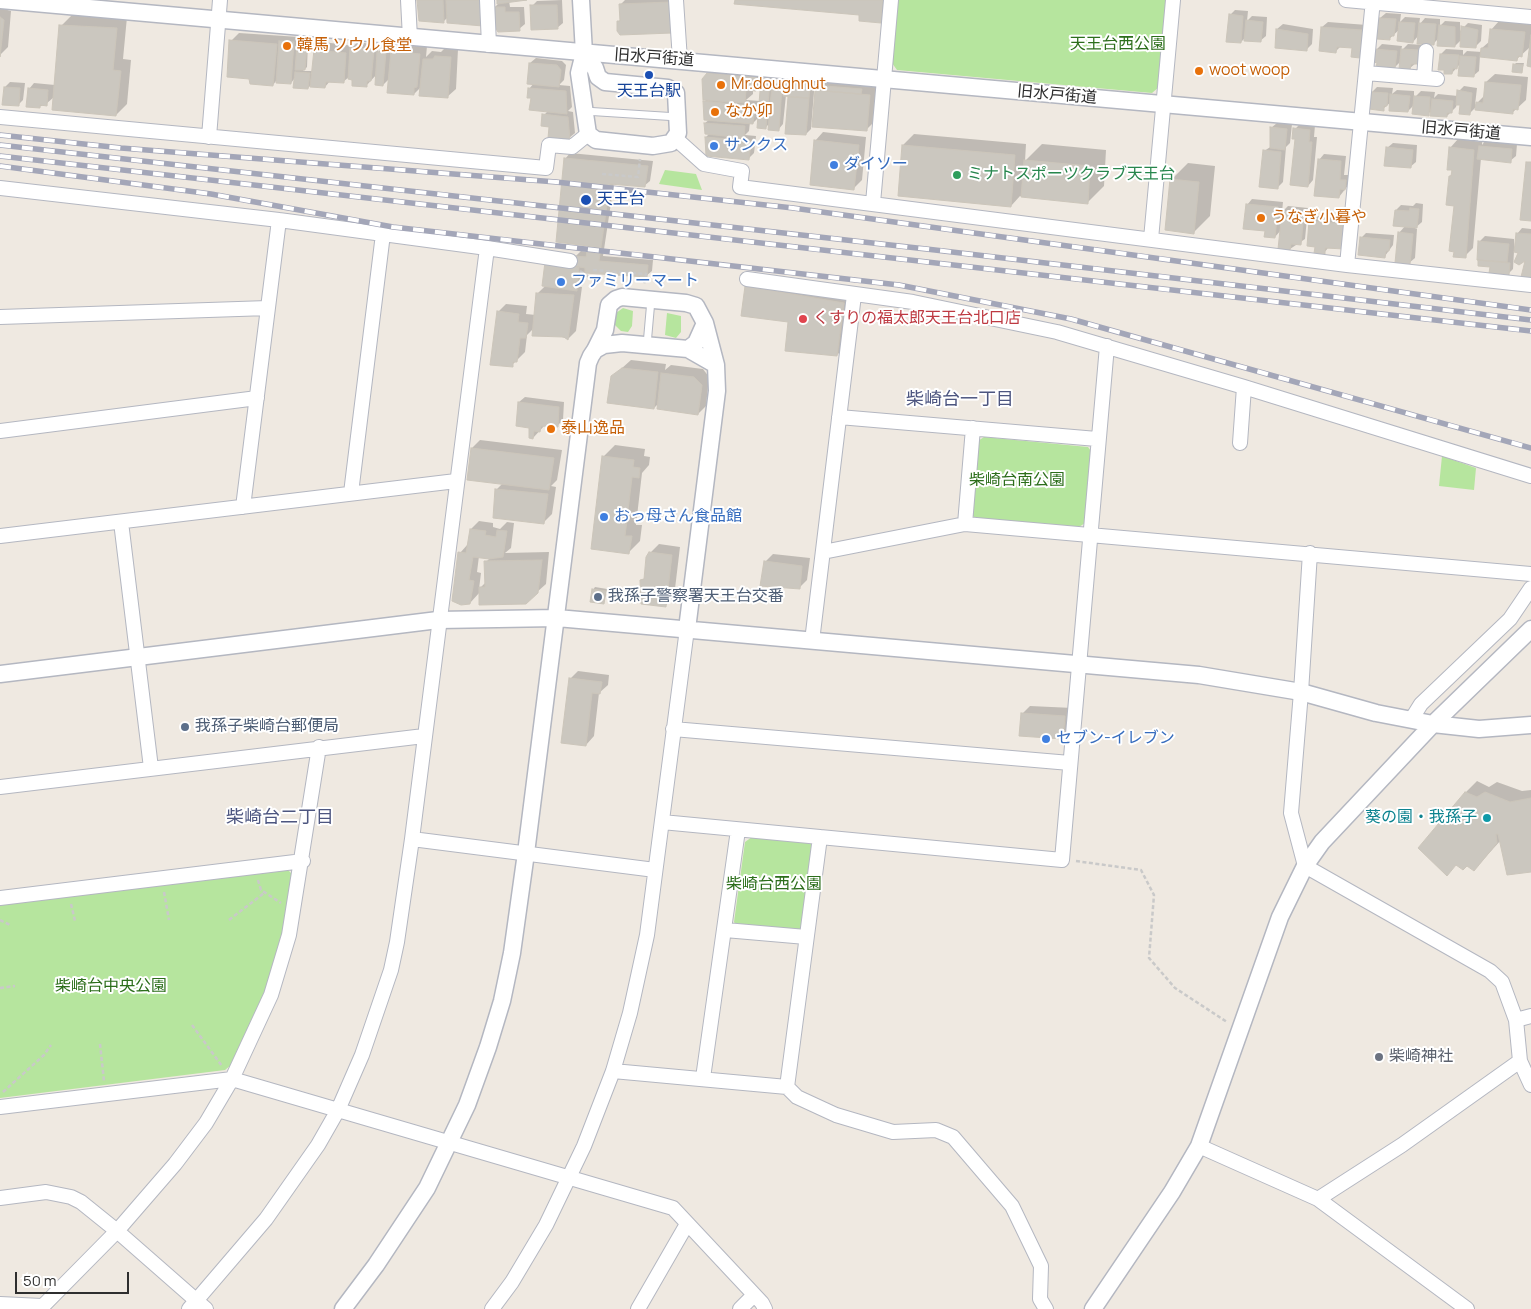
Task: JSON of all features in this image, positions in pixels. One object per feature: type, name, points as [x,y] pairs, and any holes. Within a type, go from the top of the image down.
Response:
[{"type":"street","name":"旧水戸街道","points":[[0,0],[1531,137]]},
{"type":"street","points":[[209,137],[220,0]]},
{"type":"street","points":[[408,0],[410,38]]},
{"type":"street","points":[[487,0],[489,45]]},
{"type":"street","points":[[581,0],[584,53],[579,73],[583,111],[588,134],[596,140],[654,146],[671,143],[676,138],[677,98],[673,90],[606,82],[598,77],[595,68],[584,53]]},
{"type":"street","points":[[676,0],[680,60]]},
{"type":"street","points":[[873,203],[891,0]]},
{"type":"street","points":[[1151,239],[1173,0]]},
{"type":"street","points":[[1346,0],[1531,17]]},
{"type":"street","points":[[1347,265],[1372,1]]},
{"type":"street","points":[[1366,73],[1430,79],[1426,51]]},
{"type":"street","points":[[0,117],[546,168],[549,145],[572,147],[588,134]]},
{"type":"street","points":[[676,138],[704,164],[742,171],[740,187],[1347,265],[1531,285]]},
{"type":"street","points":[[0,188],[279,220],[570,261]]},
{"type":"street","points":[[243,507],[279,220]]},
{"type":"street","points":[[351,493],[383,234]]},
{"type":"street","points":[[0,1198],[46,1192],[71,1197],[117,1231],[197,1306],[266,1219],[318,1145],[338,1110],[378,1012],[391,970],[397,942],[412,839],[438,620],[487,248]]},
{"type":"street","points":[[746,279],[913,302],[1057,332],[1244,386],[1531,476]]},
{"type":"street","points":[[812,641],[854,295]]},
{"type":"street","points":[[343,1309],[428,1188],[470,1097],[502,1001],[512,953],[526,853],[588,363],[605,330],[609,305],[616,299],[622,297],[686,303],[696,306],[705,323],[716,365],[717,391],[647,935],[630,1013],[613,1071],[584,1146],[546,1225],[512,1282],[492,1309]]},
{"type":"street","points":[[0,317],[268,308]]},
{"type":"street","points":[[688,349],[696,343],[702,334],[705,323]]},
{"type":"street","points":[[605,330],[608,336],[622,343]]},
{"type":"street","points":[[595,350],[604,345],[622,343],[688,349],[716,365]]},
{"type":"street","points":[[662,822],[1062,860],[1080,665],[1097,440],[1107,346]]},
{"type":"street","points":[[1240,443],[1244,386]]},
{"type":"street","points":[[0,431],[257,398]]},
{"type":"street","points":[[839,416],[1097,440]]},
{"type":"street","points":[[965,524],[973,428]]},
{"type":"street","points":[[0,536],[456,481]]},
{"type":"street","points":[[121,522],[151,768]]},
{"type":"street","points":[[823,552],[965,524],[1531,574]]},
{"type":"street","points":[[1310,553],[1291,813],[1305,866],[1490,971],[1502,982],[1516,1020],[1520,1061],[1531,1085]]},
{"type":"street","points":[[1411,720],[1421,704],[1510,619],[1531,588]]},
{"type":"street","points":[[0,674],[438,620],[557,618],[1199,675],[1301,692],[1432,724],[1479,729],[1531,725]]},
{"type":"street","points":[[1093,1309],[1172,1192],[1199,1146],[1280,917],[1305,866],[1322,842],[1432,724],[1531,629]]},
{"type":"street","points":[[673,729],[1070,763]]},
{"type":"street","points":[[0,787],[319,747],[424,736]]},
{"type":"street","points":[[0,1304],[41,1308],[117,1231],[191,1143],[232,1079],[271,995],[287,944],[319,747]]},
{"type":"street","points":[[704,1078],[738,830]]},
{"type":"street","points":[[788,1087],[820,837]]},
{"type":"street","points":[[412,839],[656,870]]},
{"type":"street","points":[[0,898],[302,861]]},
{"type":"street","points":[[725,930],[806,938]]},
{"type":"street","points":[[1516,1020],[1531,1016]]},
{"type":"street","points":[[1318,1199],[1402,1145],[1520,1061]]},
{"type":"street","points":[[613,1071],[788,1087],[797,1097],[836,1115],[894,1132],[936,1130],[953,1137],[1012,1206],[1041,1266],[1040,1299],[1046,1309]]},
{"type":"street","points":[[0,1107],[232,1079],[673,1208],[754,1295],[764,1309]]},
{"type":"street","points":[[1199,1146],[1318,1199],[1467,1309]]},
{"type":"street","points":[[638,1309],[687,1224]]},
{"type":"street","points":[[740,1309],[754,1295]]},
{"type":"lane","points":[[583,111],[678,118]]},
{"type":"lane","points":[[647,345],[651,300]]},
{"type":"path","points":[[602,174],[638,177],[640,158]]},
{"type":"path","points":[[570,261],[584,276],[595,280]]},
{"type":"path","points":[[592,270],[646,274],[644,284]]},
{"type":"path","points":[[1062,860],[1141,870],[1154,895],[1149,958],[1175,988],[1240,1031]]},
{"type":"path","points":[[254,867],[261,890],[272,899],[294,909]]},
{"type":"path","points":[[162,878],[169,920]]},
{"type":"path","points":[[229,920],[264,893]]},
{"type":"path","points":[[69,895],[75,921]]},
{"type":"path","points":[[0,920],[10,925]]},
{"type":"path","points":[[0,988],[15,986]]},
{"type":"path","points":[[192,1025],[232,1079]]},
{"type":"path","points":[[100,1044],[105,1095]]},
{"type":"path","points":[[0,1094],[44,1055],[51,1045]]},
{"type":"green space","name":"天王台西公園","points":[[898,0],[1166,0],[1159,87],[1152,93],[897,70],[892,63]]},
{"type":"green space","points":[[665,170],[696,174],[702,190],[659,184]]},
{"type":"green space","points":[[623,308],[633,311],[632,326],[628,332],[621,331],[614,324],[616,313]]},
{"type":"green space","points":[[667,313],[681,316],[681,332],[676,338],[665,335]]},
{"type":"green space","name":"柴崎台南公園","points":[[984,437],[1088,447],[1091,451],[1085,523],[1079,527],[976,519],[971,514],[978,441]]},
{"type":"green space","points":[[1442,456],[1476,468],[1474,490],[1439,486]]},
{"type":"green space","name":"柴崎台西公園","points":[[752,837],[810,842],[813,848],[803,927],[796,933],[738,927],[734,922],[745,842]]},
{"type":"green space","name":"柴崎台中央公園","points":[[288,870],[293,875],[282,933],[265,990],[242,1046],[231,1065],[225,1070],[0,1098],[0,904]]},
{"type":"building","points":[[417,0],[443,0],[444,23],[419,21]]},
{"type":"building","points":[[446,0],[481,0],[483,26],[447,23]]},
{"type":"building","points":[[497,0],[527,0],[497,4]]},
{"type":"building","points":[[735,0],[883,0],[881,23],[859,21],[859,15],[734,4]]},
{"type":"building","points":[[670,2],[672,33],[620,35],[617,31],[617,21],[620,21],[619,4]]},
{"type":"building","points":[[530,5],[557,5],[558,29],[531,30]]},
{"type":"building","points":[[493,7],[505,7],[505,12],[519,12],[520,31],[498,32],[494,26]]},
{"type":"building","points":[[1229,14],[1243,16],[1241,43],[1226,42]]},
{"type":"building","points":[[0,17],[4,20],[0,57]]},
{"type":"building","points":[[1379,18],[1396,19],[1394,36],[1390,36],[1390,40],[1377,39]]},
{"type":"building","points":[[1246,20],[1263,22],[1261,42],[1244,41]]},
{"type":"building","points":[[1399,22],[1415,23],[1413,43],[1397,41]]},
{"type":"building","points":[[1419,23],[1436,24],[1434,45],[1417,44]]},
{"type":"building","points":[[59,25],[117,28],[113,70],[121,71],[116,116],[52,110]]},
{"type":"building","points":[[1439,25],[1455,27],[1455,47],[1437,46]]},
{"type":"building","points":[[1461,26],[1478,30],[1476,48],[1460,47]]},
{"type":"building","points":[[1321,27],[1362,30],[1360,58],[1351,57],[1352,48],[1337,47],[1336,53],[1319,51]]},
{"type":"building","points":[[1276,29],[1308,34],[1307,51],[1275,48]]},
{"type":"building","points":[[1490,29],[1525,32],[1522,57],[1518,56],[1517,61],[1480,57],[1481,48],[1488,48]]},
{"type":"building","points":[[1531,35],[1531,67],[1527,66]]},
{"type":"building","points":[[229,40],[277,44],[273,86],[250,84],[249,79],[227,77]]},
{"type":"building","points":[[279,41],[294,42],[291,84],[276,83]]},
{"type":"building","points":[[297,45],[307,45],[305,70],[295,70]]},
{"type":"building","points":[[350,47],[374,50],[371,81],[367,81],[367,87],[352,86],[352,80],[348,79]]},
{"type":"building","points":[[1375,49],[1397,51],[1395,68],[1376,67],[1377,63],[1374,62]]},
{"type":"building","points":[[1401,49],[1419,50],[1418,64],[1411,64],[1410,70],[1399,69]]},
{"type":"building","points":[[314,50],[346,53],[344,83],[326,82],[325,88],[310,87]]},
{"type":"building","points":[[391,51],[420,54],[417,87],[414,88],[414,95],[387,93]]},
{"type":"building","points":[[377,52],[386,52],[383,86],[375,85]]},
{"type":"building","points":[[1440,54],[1459,55],[1457,69],[1453,68],[1452,74],[1444,74],[1444,70],[1438,70]]},
{"type":"building","points":[[435,56],[451,57],[448,98],[419,96],[423,59],[433,59]]},
{"type":"building","points":[[1460,56],[1476,57],[1474,77],[1458,76]]},
{"type":"building","points":[[529,63],[557,65],[561,70],[559,87],[527,84]]},
{"type":"building","points":[[1513,64],[1523,65],[1522,73],[1512,72]]},
{"type":"building","points":[[295,72],[310,73],[308,89],[293,88]]},
{"type":"building","points":[[707,73],[757,77],[756,91],[746,90],[745,103],[703,100],[702,79]]},
{"type":"building","points":[[761,79],[770,80],[766,129],[757,128]]},
{"type":"building","points":[[1485,82],[1521,85],[1518,110],[1513,109],[1513,114],[1475,110],[1476,102],[1483,103]]},
{"type":"building","points":[[784,83],[810,85],[809,98],[783,96]]},
{"type":"building","points":[[772,85],[782,86],[779,131],[768,130]]},
{"type":"building","points":[[825,86],[862,89],[861,94],[824,91]]},
{"type":"building","points":[[4,87],[20,88],[19,106],[2,105]]},
{"type":"building","points":[[28,88],[48,90],[47,106],[40,105],[40,108],[26,107]]},
{"type":"building","points":[[528,88],[566,91],[567,114],[529,110],[531,98],[527,98]]},
{"type":"building","points":[[815,90],[870,95],[867,131],[812,127]]},
{"type":"building","points":[[1457,90],[1472,93],[1470,115],[1459,114],[1460,105],[1456,105]]},
{"type":"building","points":[[1371,92],[1388,93],[1387,106],[1384,106],[1384,111],[1369,109]]},
{"type":"building","points":[[1390,94],[1410,96],[1408,112],[1389,111]]},
{"type":"building","points":[[1414,96],[1430,97],[1429,116],[1412,114]]},
{"type":"building","points":[[788,97],[809,98],[806,135],[785,134]]},
{"type":"building","points":[[1432,99],[1453,101],[1452,113],[1447,113],[1447,117],[1430,116]]},
{"type":"building","points":[[703,101],[755,106],[753,124],[704,120]]},
{"type":"building","points":[[542,114],[568,117],[570,140],[548,138],[549,127],[541,126]]},
{"type":"building","points":[[704,123],[745,126],[744,138],[705,134]]},
{"type":"building","points":[[1270,127],[1287,129],[1285,150],[1270,148]]},
{"type":"building","points":[[1293,128],[1310,130],[1309,142],[1312,142],[1308,187],[1290,185],[1295,139],[1292,139]]},
{"type":"building","points":[[705,137],[751,141],[749,160],[706,156]]},
{"type":"building","name":"ダイソー","points":[[814,140],[859,145],[854,190],[810,185]]},
{"type":"building","name":"ミナトスポーツクラブ天王台","points":[[902,145],[1015,155],[1011,207],[898,196]]},
{"type":"building","points":[[1479,146],[1512,149],[1511,163],[1477,159]]},
{"type":"building","points":[[1386,147],[1413,150],[1411,168],[1384,166]]},
{"type":"building","points":[[1449,147],[1474,150],[1466,258],[1453,257],[1454,252],[1449,251],[1454,206],[1446,205],[1449,176],[1451,176],[1452,170],[1447,170]]},
{"type":"building","points":[[1263,150],[1281,152],[1278,189],[1259,187]]},
{"type":"building","points":[[564,158],[648,166],[645,187],[610,184],[599,261],[648,265],[647,277],[585,273],[585,268],[574,266],[575,256],[586,257],[588,246],[556,242]]},
{"type":"building","points":[[1318,159],[1341,161],[1340,180],[1346,180],[1345,190],[1340,189],[1339,198],[1314,196]]},
{"type":"building","points":[[1024,160],[1090,166],[1088,204],[1021,197]]},
{"type":"building","points":[[1526,162],[1531,162],[1531,221],[1520,220]]},
{"type":"building","points":[[1170,179],[1199,182],[1194,234],[1165,230]]},
{"type":"building","name":"うなぎ小暮や","points":[[1246,204],[1278,207],[1275,238],[1264,237],[1265,231],[1243,229]]},
{"type":"building","points":[[1410,208],[1419,209],[1417,228],[1393,226],[1395,210],[1409,211]]},
{"type":"building","points":[[1282,211],[1304,213],[1301,245],[1291,244],[1290,250],[1278,249]]},
{"type":"building","points":[[1309,221],[1346,224],[1344,249],[1325,248],[1325,254],[1314,253],[1315,247],[1307,246]]},
{"type":"building","points":[[1398,232],[1413,234],[1410,264],[1395,263]]},
{"type":"building","points":[[1516,233],[1531,234],[1531,278],[1521,277],[1525,261],[1519,265],[1514,262],[1518,253],[1514,252]]},
{"type":"building","points":[[1360,237],[1390,240],[1389,251],[1386,251],[1385,258],[1358,255]]},
{"type":"building","points":[[1478,241],[1509,244],[1507,262],[1477,260]]},
{"type":"building","points":[[1478,260],[1510,263],[1509,275],[1489,273],[1490,267],[1478,266]]},
{"type":"building","points":[[545,262],[579,267],[577,291],[542,286]]},
{"type":"building","name":"くすりの福太郎天王台北口店","points":[[745,286],[844,303],[837,356],[785,351],[788,322],[741,316]]},
{"type":"building","points":[[536,293],[574,295],[568,340],[564,337],[532,336]]},
{"type":"building","points":[[497,311],[519,314],[518,322],[528,323],[526,338],[520,338],[517,362],[513,362],[513,367],[490,365]]},
{"type":"building","points":[[622,368],[658,372],[654,409],[607,403],[611,376]]},
{"type":"building","points":[[661,373],[694,377],[702,385],[698,415],[657,409]]},
{"type":"building","points":[[518,402],[559,407],[558,427],[541,426],[540,432],[534,431],[533,439],[529,438],[529,428],[516,426]]},
{"type":"building","points":[[471,448],[554,458],[549,490],[467,480]]},
{"type":"building","points":[[602,456],[634,460],[633,467],[640,468],[639,478],[632,477],[625,536],[632,536],[629,554],[591,549]]},
{"type":"building","points":[[495,489],[548,494],[544,524],[493,518]]},
{"type":"building","points":[[470,529],[486,531],[485,535],[496,537],[497,530],[507,531],[503,557],[489,559],[473,557],[469,580],[474,581],[470,604],[461,605],[452,601],[458,552],[466,553]]},
{"type":"building","points":[[649,552],[672,555],[666,607],[641,604],[640,580],[644,579],[646,557]]},
{"type":"building","points":[[542,560],[538,593],[526,604],[479,605],[479,587],[485,587],[484,561]]},
{"type":"building","points":[[764,561],[802,566],[800,589],[760,586]]},
{"type":"building","points":[[592,589],[606,591],[604,604],[590,602]]},
{"type":"building","points":[[569,678],[602,682],[600,694],[592,693],[586,746],[561,743]]},
{"type":"building","points":[[1021,713],[1065,716],[1063,739],[1019,736]]},
{"type":"building","name":"葵の園・我孫子","points":[[1465,792],[1477,797],[1485,792],[1510,802],[1531,798],[1531,872],[1507,875],[1498,834],[1496,834],[1497,843],[1474,871],[1467,866],[1463,870],[1456,865],[1447,876],[1418,848]]},
{"type":"railway","points":[[0,135],[121,148],[556,182],[793,208],[1531,310]]},
{"type":"railway","points":[[0,145],[935,250],[1531,320]]},
{"type":"railway","points":[[0,156],[1531,331]]},
{"type":"railway","points":[[0,166],[211,194],[393,227],[899,285],[1071,319],[1531,448]]},
{"type":"place","name":"韓馬 ソウル食堂","points":[[287,46]]},
{"type":"place","name":"woot woop","points":[[1199,71]]},
{"type":"place","name":"天王台駅","points":[[649,75]]},
{"type":"place","name":"Mr.doughnut","points":[[721,85]]},
{"type":"place","name":"なか卯","points":[[715,112]]},
{"type":"place","name":"サンクス","points":[[714,146]]},
{"type":"place","name":"ダイソー","points":[[834,165]]},
{"type":"place","name":"ミナトスポーツクラブ天王台","points":[[957,175]]},
{"type":"place","name":"天王台","points":[[586,200]]},
{"type":"place","name":"うなぎ小暮や","points":[[1261,218]]},
{"type":"place","name":"ファミリーマート","points":[[561,282]]},
{"type":"place","name":"くすりの福太郎天王台北口店","points":[[803,319]]},
{"type":"place","name":"泰山逸品","points":[[551,429]]},
{"type":"place","name":"おっ母さん食品館","points":[[604,517]]},
{"type":"place","name":"我孫子警察署天王台交番","points":[[598,597]]},
{"type":"place","name":"我孫子柴崎台郵便局","points":[[185,727]]},
{"type":"place","name":"セブン-イレブン","points":[[1046,739]]},
{"type":"place","name":"葵の園・我孫子","points":[[1487,818]]},
{"type":"place","name":"柴崎神社","points":[[1379,1057]]},
{"type":"district","name":"柴崎台一丁目","points":[[960,400]]},
{"type":"district","name":"柴崎台二丁目","points":[[280,818]]}]
